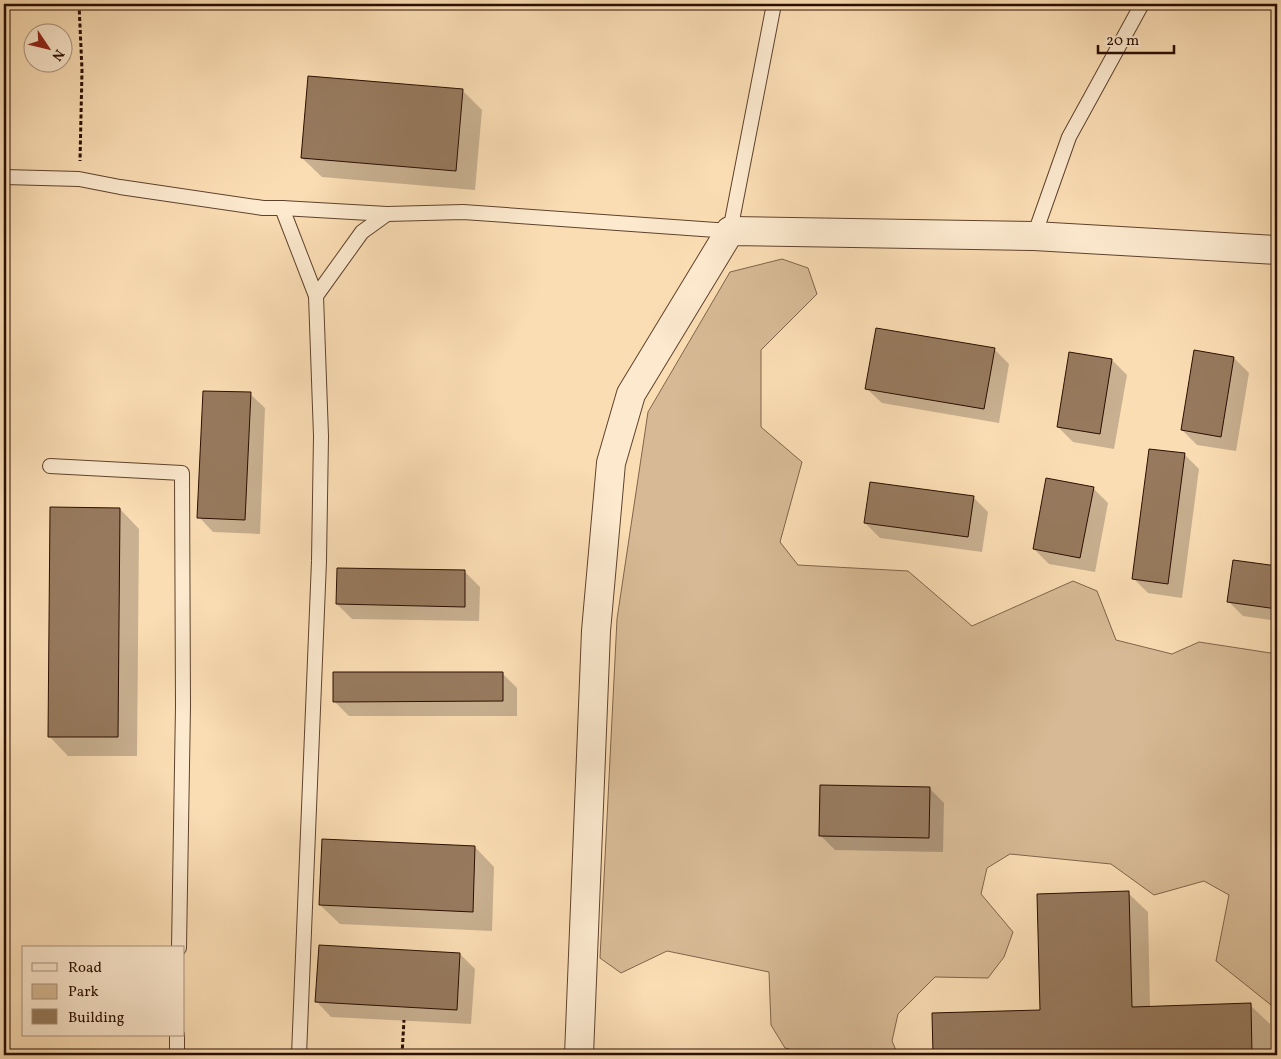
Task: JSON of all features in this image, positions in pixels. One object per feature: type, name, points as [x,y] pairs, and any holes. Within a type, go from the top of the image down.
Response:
[{"type":"street","points":[[579,1055],[596,631],[611,463],[631,394],[730,231],[1034,236],[1277,250]]},
{"type":"lane","points":[[4,177],[79,179],[120,188],[263,208],[387,214],[462,212],[730,231],[774,4]]},
{"type":"lane","points":[[1034,236],[1069,137],[1142,4]]},
{"type":"lane","points":[[282,208],[316,296],[321,436],[319,561],[299,1055]]},
{"type":"lane","points":[[316,296],[362,232],[387,214]]},
{"type":"lane","points":[[50,466],[182,473],[183,706],[179,946]]},
{"type":"lane","points":[[176,1055],[177,1036]]},
{"type":"path","points":[[78,4],[82,70],[79,179]]},
{"type":"path","points":[[402,1055],[404,1020]]},
{"type":"green space","points":[[782,259],[808,268],[817,294],[761,350],[761,427],[802,462],[780,542],[798,565],[908,571],[972,626],[1073,581],[1097,591],[1116,640],[1172,654],[1199,642],[1277,654],[1277,1021],[1276,1009],[1216,961],[1229,895],[1204,881],[1154,895],[1111,864],[1010,854],[987,868],[981,894],[1013,932],[1004,957],[988,978],[935,977],[898,1014],[892,1041],[898,1055],[815,1055],[785,1048],[771,1025],[769,972],[667,951],[621,973],[600,958],[617,619],[648,412],[730,272]]},
{"type":"building","points":[[308,76],[463,89],[456,171],[301,158]]},
{"type":"building","points":[[876,328],[995,348],[984,409],[865,389]]},
{"type":"building","points":[[1194,350],[1234,357],[1221,437],[1181,430]]},
{"type":"building","points":[[1069,352],[1112,359],[1100,434],[1057,427]]},
{"type":"building","points":[[203,391],[251,392],[245,520],[197,518]]},
{"type":"building","points":[[1149,449],[1185,453],[1168,584],[1132,579]]},
{"type":"building","points":[[1046,478],[1094,487],[1080,558],[1033,549]]},
{"type":"building","points":[[870,482],[974,496],[968,537],[864,523]]},
{"type":"building","points":[[50,507],[120,508],[118,737],[48,737]]},
{"type":"building","points":[[1233,560],[1277,566],[1277,609],[1227,602]]},
{"type":"building","points":[[337,568],[465,570],[465,607],[336,604]]},
{"type":"building","points":[[333,672],[503,672],[503,701],[333,702]]},
{"type":"building","points":[[820,785],[930,787],[929,838],[819,836]]},
{"type":"building","points":[[322,839],[475,846],[473,912],[319,905]]},
{"type":"building","points":[[1129,891],[1132,1007],[1251,1003],[1252,1055],[933,1055],[932,1013],[1040,1010],[1037,894]]},
{"type":"building","points":[[319,945],[460,953],[457,1010],[315,1002]]}]
